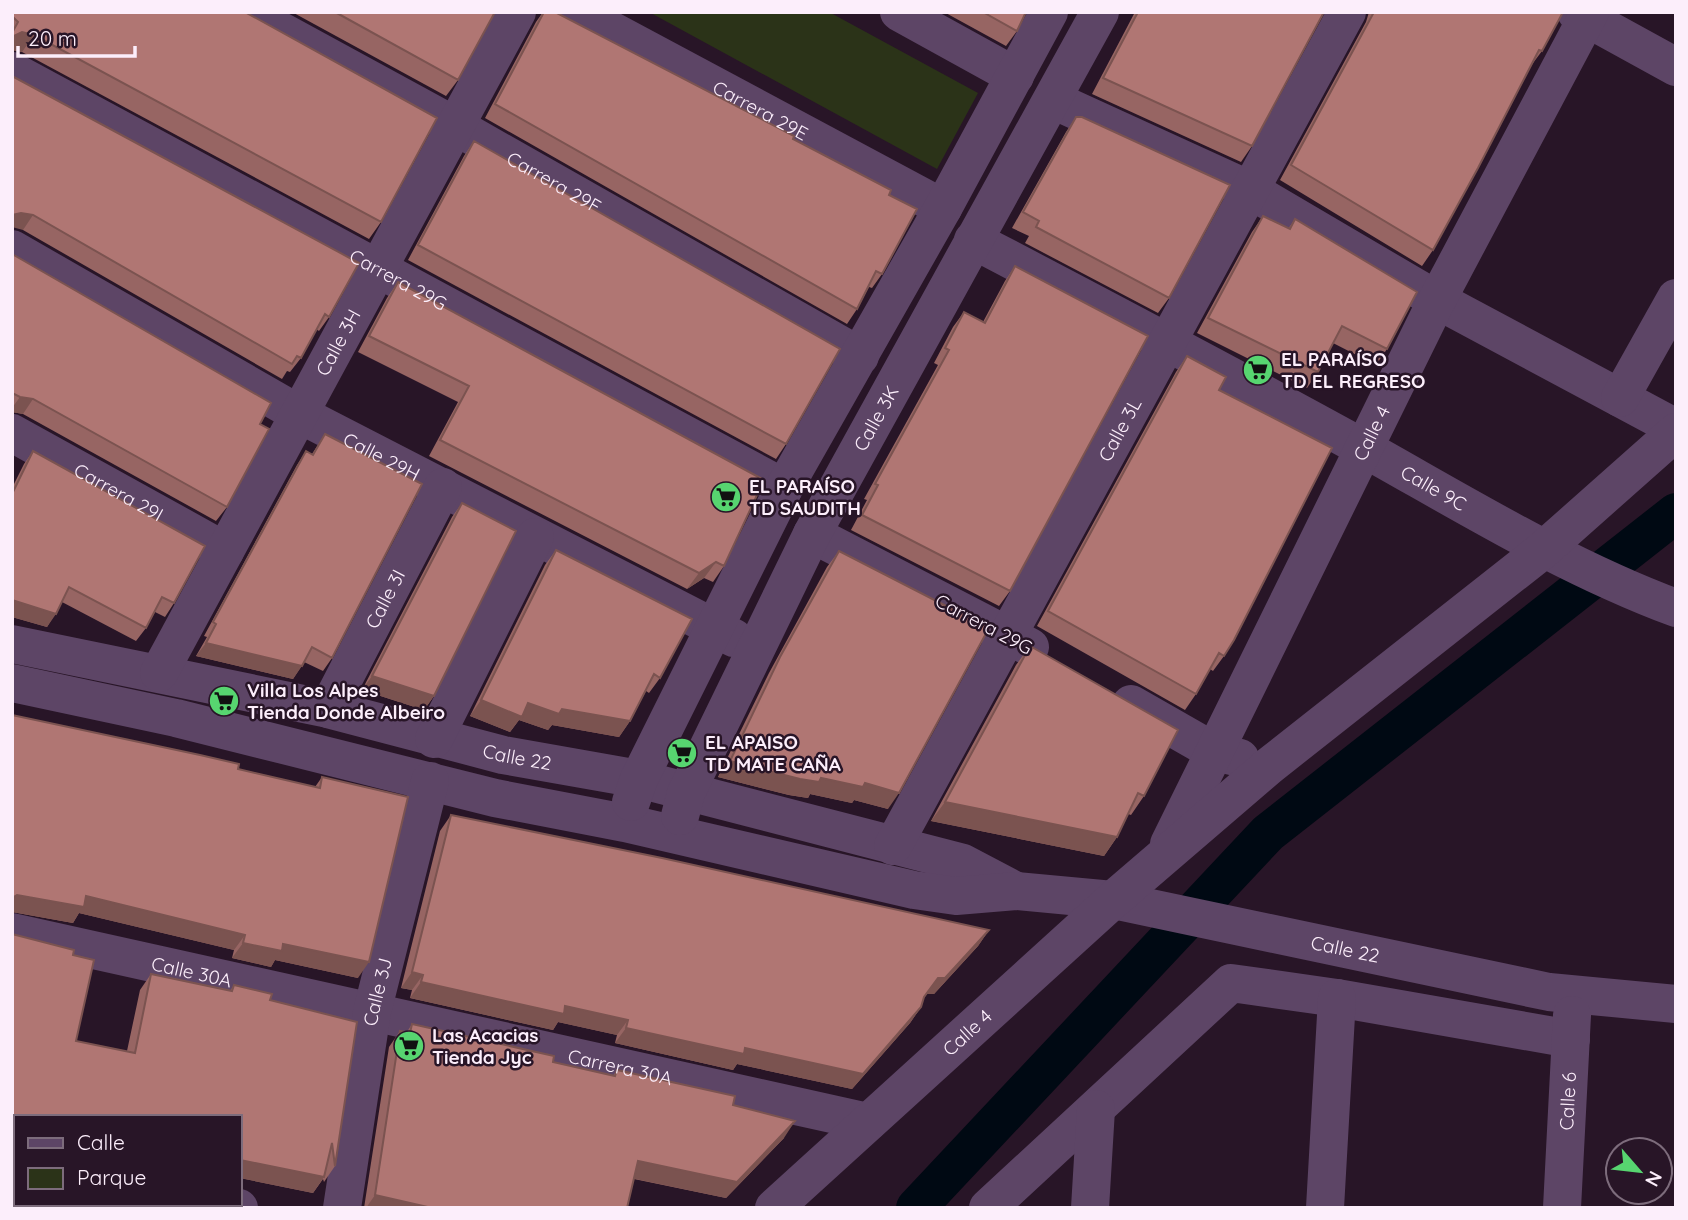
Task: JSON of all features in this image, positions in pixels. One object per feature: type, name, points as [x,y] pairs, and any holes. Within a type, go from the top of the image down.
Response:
[{"type":"street","name":"Carrera 29F","points":[[246,12],[456,127],[860,356]]},
{"type":"street","name":"Calle 3H","points":[[159,673],[517,12]]},
{"type":"street","name":"Carrera 29E","points":[[577,12],[943,208]]},
{"type":"street","points":[[899,12],[1015,76]]},
{"type":"street","points":[[625,823],[639,779],[784,488],[943,208],[1049,12]]},
{"type":"street","name":"Calle 3K","points":[[676,835],[687,793],[812,534],[1100,12]]},
{"type":"street","name":"Calle 3L","points":[[893,846],[1347,12]]},
{"type":"street","points":[[1584,14],[1676,67]]},
{"type":"street","name":"Calle 4","points":[[1162,859],[1366,450],[1437,300],[1584,14]]},
{"type":"street","name":"Carrera 29G","points":[[12,71],[784,488]]},
{"type":"street","points":[[1053,100],[1250,190],[1437,300],[1676,430]]},
{"type":"street","name":"Calle 9C","points":[[973,240],[1168,342],[1555,556],[1612,584],[1676,608]]},
{"type":"street","name":"Calle 29H","points":[[12,249],[299,414],[757,651]]},
{"type":"street","points":[[1620,398],[1676,298]]},
{"type":"street","name":"Calle 4","points":[[774,1208],[1113,900],[1269,766],[1555,556],[1676,430]]},
{"type":"street","name":"Carrera 29I","points":[[15,442],[225,551]]},
{"type":"street","name":"Calle 3I","points":[[328,709],[443,487]]},
{"type":"street","name":"Carrera 29G","points":[[812,534],[1057,662]]},
{"type":"street","points":[[434,739],[536,537]]},
{"type":"street","name":"Calle 22","points":[[12,644],[328,709],[503,755],[639,779],[963,863],[1016,891]]},
{"type":"street","name":"Calle 22","points":[[12,682],[176,718],[495,798],[625,823],[914,890],[956,896],[1016,891],[1113,900],[1573,995],[1676,1004]]},
{"type":"street","points":[[1106,690],[1215,752],[1269,766]]},
{"type":"street","name":"Calle 3J","points":[[342,1208],[372,1012],[430,781]]},
{"type":"street","name":"Calle 30A","points":[[12,932],[372,1012]]},
{"type":"street","points":[[988,1208],[1231,983],[1337,998],[1571,1039]]},
{"type":"street","name":"Calle 6","points":[[1562,1208],[1573,995]]},
{"type":"street","points":[[1325,1208],[1337,998]]},
{"type":"street","name":"Carrera 30A","points":[[372,1012],[867,1122]]},
{"type":"street","points":[[1090,1208],[1096,1109]]},
{"type":"green space","points":[[649,12],[829,12],[978,93],[937,169]]},
{"type":"building","points":[[12,12],[245,12],[437,118],[381,222],[34,35],[22,32],[12,37],[18,22]]},
{"type":"building","points":[[335,12],[495,12],[458,80]]},
{"type":"building","points":[[544,12],[555,12],[794,136],[793,139],[891,190],[889,195],[917,209],[882,274],[876,271],[857,309],[495,104]]},
{"type":"building","points":[[983,12],[1026,12],[1017,31]]},
{"type":"building","points":[[1138,12],[1324,12],[1252,146],[1103,78]]},
{"type":"building","points":[[1374,12],[1562,14],[1542,51],[1539,50],[1433,250],[1291,165]]},
{"type":"building","points":[[12,76],[359,263],[329,317],[325,314],[301,358],[297,356],[292,364],[33,215],[12,215]]},
{"type":"building","points":[[1076,117],[1082,117],[1230,185],[1169,298],[1036,227],[1039,221],[1023,212]]},
{"type":"building","points":[[474,141],[840,349],[786,444],[418,245]]},
{"type":"building","points":[[1263,216],[1290,229],[1295,219],[1417,292],[1387,349],[1342,326],[1318,372],[1208,318]]},
{"type":"building","points":[[12,254],[271,403],[260,424],[269,429],[227,507],[33,399],[12,393]]},
{"type":"building","points":[[1015,266],[1148,336],[1010,591],[862,515],[878,485],[875,484],[949,350],[945,348],[964,312],[985,323]]},
{"type":"building","points":[[398,282],[764,480],[724,566],[716,562],[699,573],[440,440],[469,386],[369,336]]},
{"type":"building","points":[[1187,356],[1226,377],[1219,390],[1332,448],[1234,640],[1224,656],[1219,653],[1196,694],[1048,611]]},
{"type":"building","points":[[325,434],[422,484],[332,658],[312,647],[302,666],[206,643],[216,624],[213,622],[306,451],[313,455]]},
{"type":"building","points":[[33,451],[205,546],[174,603],[162,597],[146,628],[69,587],[56,614],[12,600],[12,494]]},
{"type":"building","points":[[462,503],[516,531],[434,696],[372,676]]},
{"type":"building","points":[[556,550],[692,619],[660,678],[654,674],[630,721],[562,709],[559,714],[528,703],[522,717],[481,700]]},
{"type":"building","points":[[839,551],[989,628],[899,793],[865,783],[863,787],[821,778],[819,782],[800,779],[730,761],[780,657]]},
{"type":"building","points":[[1030,646],[1178,730],[1144,796],[1138,793],[1117,837],[945,802]]},
{"type":"building","points":[[12,715],[239,764],[238,769],[320,788],[322,777],[408,797],[369,962],[283,944],[282,951],[243,943],[245,935],[86,896],[84,907],[17,895],[12,898]]},
{"type":"building","points":[[451,815],[989,930],[945,978],[938,978],[924,997],[921,1007],[863,1074],[745,1048],[744,1054],[626,1028],[628,1020],[565,1006],[564,1014],[421,982],[423,975],[412,972]]},
{"type":"building","points":[[12,934],[74,950],[73,955],[94,960],[76,1041],[135,1053],[151,974],[232,991],[234,985],[272,994],[270,1000],[357,1022],[335,1166],[332,1143],[324,1177],[242,1160],[242,1115],[14,1115],[12,1123]]},
{"type":"building","points":[[412,1024],[554,1056],[553,1062],[615,1076],[617,1070],[735,1096],[733,1105],[795,1121],[737,1182],[638,1161],[627,1208],[432,1208],[375,1195],[400,1031],[410,1033]]},
{"type":"building","points":[[12,1160],[14,1206],[155,1208],[12,1208]]},
{"type":"waterway","points":[[916,1208],[1268,833],[1676,513]]},
{"type":"place","name":"EL PARAÍSO TD EL REGRESO","points":[[1258,370]]},
{"type":"place","name":"EL PARAÍSO TD SAUDITH","points":[[726,497]]},
{"type":"place","name":"Villa Los Alpes Tienda Donde Albeiro","points":[[224,701]]},
{"type":"place","name":"EL APAISO TD MATE CAÑA","points":[[682,753]]},
{"type":"place","name":"Las Acacias Tienda Jyc","points":[[409,1046]]}]
